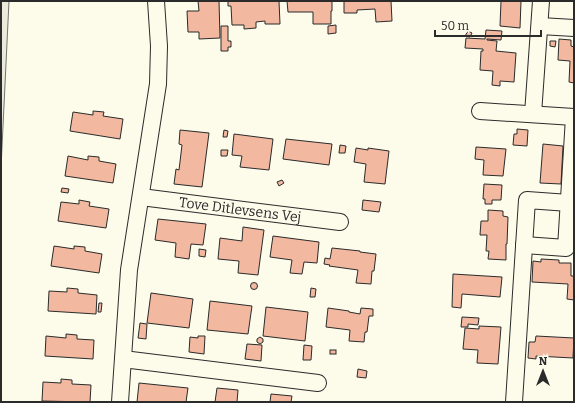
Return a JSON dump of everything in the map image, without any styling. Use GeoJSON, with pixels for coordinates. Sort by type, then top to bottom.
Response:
{"type":"FeatureCollection","features":[{"type":"Feature","properties":{"kind":"street"},"geometry":{"type":"LineString","coordinates":[[120,402],[130,270],[158,84],[159,46],[156,1]]}},
{"type":"Feature","properties":{"kind":"street"},"geometry":{"type":"LineString","coordinates":[[534,114],[541,1]]}},
{"type":"Feature","properties":{"kind":"street"},"geometry":{"type":"LineString","coordinates":[[540,26],[574,28]]}},
{"type":"Feature","properties":{"kind":"street"},"geometry":{"type":"LineString","coordinates":[[480,111],[574,117],[566,248],[524,245]]}},
{"type":"Feature","properties":{"kind":"street","name":"Tove Ditlevsens Vej"},"geometry":{"type":"LineString","coordinates":[[141,197],[340,222]]}},
{"type":"Feature","properties":{"kind":"street"},"geometry":{"type":"LineString","coordinates":[[514,402],[527,200],[569,203]]}},
{"type":"Feature","properties":{"kind":"street"},"geometry":{"type":"LineString","coordinates":[[123,359],[318,383]]}},
{"type":"Feature","properties":{"kind":"shaded area"},"geometry":{"type":"Polygon","coordinates":[[[1,1],[9,1],[1,168],[1,1]]]}},
{"type":"Feature","properties":{"kind":"building"},"geometry":{"type":"Polygon","coordinates":[[[198,1],[219,1],[220,38],[199,39],[199,32],[188,32],[187,11],[199,11],[198,1]]]}},
{"type":"Feature","properties":{"kind":"building"},"geometry":{"type":"Polygon","coordinates":[[[228,1],[279,1],[280,24],[265,24],[265,21],[256,22],[256,28],[244,29],[244,25],[232,25],[231,6],[228,6],[228,1]]]}},
{"type":"Feature","properties":{"kind":"building"},"geometry":{"type":"Polygon","coordinates":[[[287,1],[332,1],[331,24],[313,24],[313,12],[288,12],[287,1]]]}},
{"type":"Feature","properties":{"kind":"building"},"geometry":{"type":"Polygon","coordinates":[[[344,1],[391,1],[392,21],[376,22],[375,9],[357,10],[357,13],[344,13],[344,1]]]}},
{"type":"Feature","properties":{"kind":"building"},"geometry":{"type":"Polygon","coordinates":[[[501,1],[521,1],[520,28],[500,26],[501,1]]]}},
{"type":"Feature","properties":{"kind":"building"},"geometry":{"type":"Polygon","coordinates":[[[336,25],[336,33],[328,34],[328,26],[336,25]]]}},
{"type":"Feature","properties":{"kind":"building"},"geometry":{"type":"Polygon","coordinates":[[[221,26],[228,26],[228,41],[231,41],[231,47],[228,47],[228,51],[221,51],[221,26]]]}},
{"type":"Feature","properties":{"kind":"building"},"geometry":{"type":"Polygon","coordinates":[[[486,30],[502,31],[501,40],[487,39],[497,41],[496,51],[516,53],[514,82],[500,81],[500,86],[492,85],[493,71],[480,70],[481,51],[483,51],[483,49],[465,48],[466,38],[485,39],[486,30]]]}},
{"type":"Feature","properties":{"kind":"building"},"geometry":{"type":"Polygon","coordinates":[[[468,31],[472,33],[470,37],[465,36],[468,31]]]}},
{"type":"Feature","properties":{"kind":"building"},"geometry":{"type":"Polygon","coordinates":[[[559,39],[571,40],[571,46],[574,47],[574,83],[569,82],[570,61],[558,60],[559,39]]]}},
{"type":"Feature","properties":{"kind":"building"},"geometry":{"type":"Polygon","coordinates":[[[550,41],[556,41],[555,47],[550,46],[550,41]]]}},
{"type":"Feature","properties":{"kind":"building"},"geometry":{"type":"Polygon","coordinates":[[[93,111],[104,112],[103,116],[123,119],[120,139],[70,131],[73,112],[93,115],[93,111]]]}},
{"type":"Feature","properties":{"kind":"building"},"geometry":{"type":"Polygon","coordinates":[[[517,129],[528,130],[527,146],[513,145],[514,134],[517,134],[517,129]]]}},
{"type":"Feature","properties":{"kind":"building"},"geometry":{"type":"Polygon","coordinates":[[[180,130],[209,133],[202,187],[174,184],[176,169],[179,170],[182,145],[179,144],[180,130]]]}},
{"type":"Feature","properties":{"kind":"building"},"geometry":{"type":"Polygon","coordinates":[[[224,130],[228,131],[227,137],[223,137],[224,130]]]}},
{"type":"Feature","properties":{"kind":"building"},"geometry":{"type":"Polygon","coordinates":[[[234,134],[273,139],[269,170],[240,167],[242,156],[232,155],[234,134]]]}},
{"type":"Feature","properties":{"kind":"building"},"geometry":{"type":"Polygon","coordinates":[[[286,139],[332,144],[329,165],[283,159],[286,139]]]}},
{"type":"Feature","properties":{"kind":"building"},"geometry":{"type":"Polygon","coordinates":[[[543,144],[563,146],[561,184],[540,183],[543,144]]]}},
{"type":"Feature","properties":{"kind":"building"},"geometry":{"type":"Polygon","coordinates":[[[340,145],[346,146],[345,153],[339,153],[340,145]]]}},
{"type":"Feature","properties":{"kind":"building"},"geometry":{"type":"Polygon","coordinates":[[[476,147],[506,149],[503,176],[483,175],[484,160],[475,159],[476,147]]]}},
{"type":"Feature","properties":{"kind":"building"},"geometry":{"type":"Polygon","coordinates":[[[356,148],[389,151],[385,184],[364,182],[366,164],[354,162],[356,148]]]}},
{"type":"Feature","properties":{"kind":"building"},"geometry":{"type":"Polygon","coordinates":[[[221,150],[228,150],[227,156],[221,156],[221,150]]]}},
{"type":"Feature","properties":{"kind":"building"},"geometry":{"type":"Polygon","coordinates":[[[68,156],[88,160],[88,156],[99,157],[99,161],[116,164],[113,183],[65,176],[68,156]]]}},
{"type":"Feature","properties":{"kind":"building"},"geometry":{"type":"Polygon","coordinates":[[[282,180],[284,183],[279,186],[277,182],[282,180]]]}},
{"type":"Feature","properties":{"kind":"building"},"geometry":{"type":"Polygon","coordinates":[[[484,184],[502,185],[501,200],[492,200],[492,204],[485,204],[485,199],[483,199],[484,184]]]}},
{"type":"Feature","properties":{"kind":"building"},"geometry":{"type":"Polygon","coordinates":[[[62,188],[69,189],[68,193],[61,192],[62,188]]]}},
{"type":"Feature","properties":{"kind":"building"},"geometry":{"type":"Polygon","coordinates":[[[79,200],[90,202],[89,206],[109,209],[106,228],[58,221],[61,202],[79,204],[79,200]]]}},
{"type":"Feature","properties":{"kind":"building"},"geometry":{"type":"Polygon","coordinates":[[[363,200],[381,202],[379,212],[362,210],[363,200]]]}},
{"type":"Feature","properties":{"kind":"building"},"geometry":{"type":"Polygon","coordinates":[[[488,210],[503,211],[503,216],[508,217],[506,260],[488,259],[489,251],[486,251],[487,235],[480,235],[481,221],[488,221],[488,210]]]}},
{"type":"Feature","properties":{"kind":"building"},"geometry":{"type":"Polygon","coordinates":[[[158,219],[206,224],[203,245],[191,244],[189,259],[175,257],[176,243],[155,240],[158,219]]]}},
{"type":"Feature","properties":{"kind":"building"},"geometry":{"type":"Polygon","coordinates":[[[243,227],[264,230],[258,275],[238,273],[239,261],[218,259],[220,238],[242,241],[243,227]]]}},
{"type":"Feature","properties":{"kind":"building"},"geometry":{"type":"Polygon","coordinates":[[[273,236],[319,242],[317,263],[304,262],[302,274],[290,273],[292,260],[270,257],[273,236]]]}},
{"type":"Feature","properties":{"kind":"building"},"geometry":{"type":"Polygon","coordinates":[[[54,246],[74,249],[74,246],[85,247],[85,251],[102,254],[99,273],[51,266],[54,246]]]}},
{"type":"Feature","properties":{"kind":"building"},"geometry":{"type":"Polygon","coordinates":[[[332,248],[376,254],[371,284],[356,283],[358,270],[324,264],[325,258],[330,259],[332,248]]]}},
{"type":"Feature","properties":{"kind":"building"},"geometry":{"type":"Polygon","coordinates":[[[199,249],[206,250],[205,257],[199,256],[199,249]]]}},
{"type":"Feature","properties":{"kind":"building"},"geometry":{"type":"Polygon","coordinates":[[[541,259],[559,260],[559,263],[571,263],[571,276],[574,276],[574,300],[567,299],[568,284],[532,282],[533,261],[541,262],[541,259]]]}},
{"type":"Feature","properties":{"kind":"building"},"geometry":{"type":"Polygon","coordinates":[[[453,274],[502,277],[500,297],[462,294],[461,308],[452,307],[453,274]]]}},
{"type":"Feature","properties":{"kind":"building"},"geometry":{"type":"Polygon","coordinates":[[[254,282],[257,283],[257,289],[254,290],[251,289],[250,286],[251,283],[254,282]]]}},
{"type":"Feature","properties":{"kind":"building"},"geometry":{"type":"Polygon","coordinates":[[[67,288],[78,289],[78,293],[97,295],[96,314],[48,311],[49,291],[67,292],[67,288]]]}},
{"type":"Feature","properties":{"kind":"building"},"geometry":{"type":"Polygon","coordinates":[[[311,288],[316,289],[315,297],[310,297],[311,288]]]}},
{"type":"Feature","properties":{"kind":"building"},"geometry":{"type":"Polygon","coordinates":[[[151,293],[193,299],[189,328],[147,323],[151,293]]]}},
{"type":"Feature","properties":{"kind":"building"},"geometry":{"type":"Polygon","coordinates":[[[210,301],[252,306],[248,334],[207,330],[210,301]]]}},
{"type":"Feature","properties":{"kind":"building"},"geometry":{"type":"Polygon","coordinates":[[[99,303],[102,303],[101,312],[98,312],[99,303]]]}},
{"type":"Feature","properties":{"kind":"building"},"geometry":{"type":"Polygon","coordinates":[[[266,307],[308,312],[305,341],[263,336],[266,307]]]}},
{"type":"Feature","properties":{"kind":"building"},"geometry":{"type":"Polygon","coordinates":[[[328,308],[360,314],[361,308],[373,309],[373,316],[369,316],[364,342],[349,341],[350,330],[326,327],[328,308]]]}},
{"type":"Feature","properties":{"kind":"building"},"geometry":{"type":"Polygon","coordinates":[[[462,317],[479,318],[478,325],[468,324],[468,327],[461,327],[462,317]]]}},
{"type":"Feature","properties":{"kind":"building"},"geometry":{"type":"Polygon","coordinates":[[[140,323],[147,324],[146,339],[138,338],[140,323]]]}},
{"type":"Feature","properties":{"kind":"building"},"geometry":{"type":"Polygon","coordinates":[[[479,326],[501,327],[498,364],[477,363],[478,350],[463,349],[465,328],[479,329],[479,326]]]}},
{"type":"Feature","properties":{"kind":"building"},"geometry":{"type":"Polygon","coordinates":[[[66,334],[77,335],[77,339],[94,340],[93,359],[45,356],[46,336],[66,338],[66,334]]]}},
{"type":"Feature","properties":{"kind":"building"},"geometry":{"type":"Polygon","coordinates":[[[198,336],[205,336],[204,354],[189,352],[190,337],[198,338],[198,336]]]}},
{"type":"Feature","properties":{"kind":"building"},"geometry":{"type":"Polygon","coordinates":[[[536,336],[574,338],[573,358],[536,356],[536,359],[528,358],[529,342],[535,342],[536,336]]]}},
{"type":"Feature","properties":{"kind":"building"},"geometry":{"type":"Polygon","coordinates":[[[260,337],[263,339],[263,342],[260,344],[257,342],[257,339],[260,337]]]}},
{"type":"Feature","properties":{"kind":"building"},"geometry":{"type":"Polygon","coordinates":[[[247,344],[262,345],[261,361],[245,359],[247,344]]]}},
{"type":"Feature","properties":{"kind":"building"},"geometry":{"type":"Polygon","coordinates":[[[304,345],[312,346],[311,360],[303,360],[304,345]]]}},
{"type":"Feature","properties":{"kind":"building"},"geometry":{"type":"Polygon","coordinates":[[[330,350],[336,350],[336,354],[330,354],[330,350]]]}},
{"type":"Feature","properties":{"kind":"building"},"geometry":{"type":"Polygon","coordinates":[[[358,369],[367,371],[366,378],[357,377],[358,369]]]}},
{"type":"Feature","properties":{"kind":"building"},"geometry":{"type":"Polygon","coordinates":[[[61,379],[72,380],[72,384],[91,385],[90,402],[42,401],[43,382],[61,383],[61,379]]]}},
{"type":"Feature","properties":{"kind":"building"},"geometry":{"type":"Polygon","coordinates":[[[139,383],[188,388],[186,402],[137,402],[139,383]]]}},
{"type":"Feature","properties":{"kind":"building"},"geometry":{"type":"Polygon","coordinates":[[[217,388],[238,390],[237,402],[215,402],[217,388]]]}},
{"type":"Feature","properties":{"kind":"building"},"geometry":{"type":"Polygon","coordinates":[[[271,394],[292,396],[291,402],[270,402],[271,394]]]}}]}
